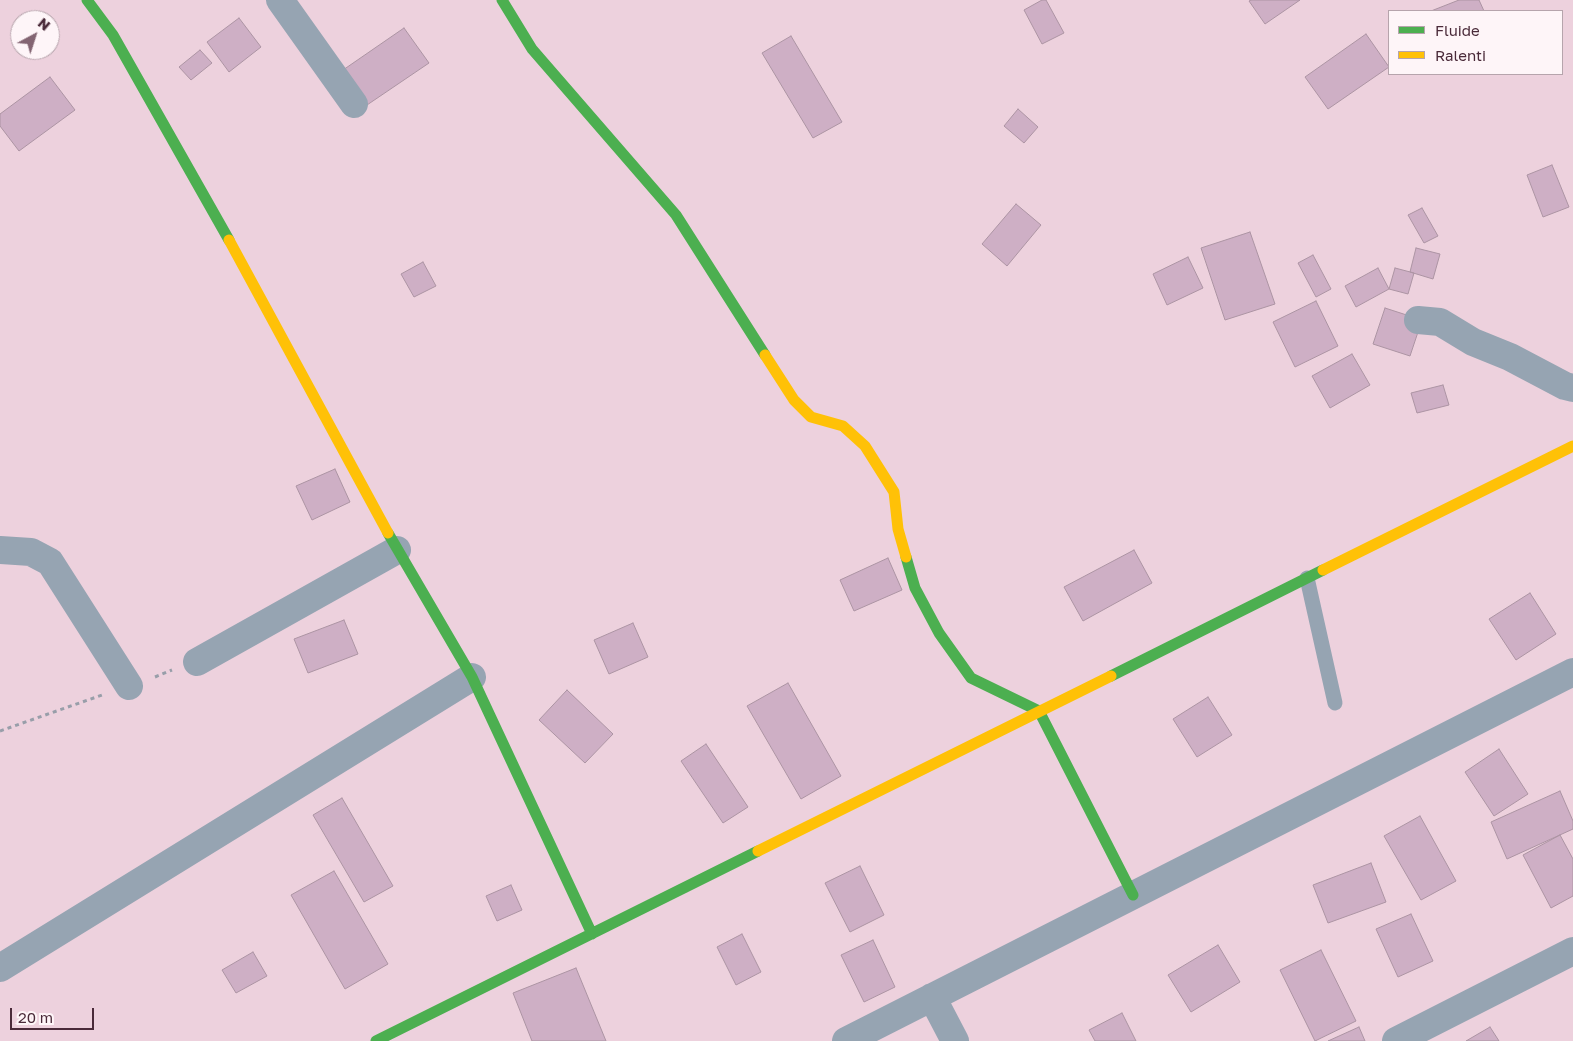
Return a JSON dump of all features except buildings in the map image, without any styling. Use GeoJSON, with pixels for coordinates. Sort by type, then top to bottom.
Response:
{"type":"FeatureCollection","features":[{"type":"Feature","properties":{"kind":"street"},"geometry":{"type":"LineString","coordinates":[[87,0],[113,35],[219,222],[397,550],[472,677],[592,934]]}},
{"type":"Feature","properties":{"kind":"street"},"geometry":{"type":"LineString","coordinates":[[280,0],[354,104]]}},
{"type":"Feature","properties":{"kind":"street"},"geometry":{"type":"LineString","coordinates":[[502,0],[532,49],[676,215],[794,400],[811,417],[842,426],[865,446],[894,492],[898,529],[916,588],[939,633],[971,678],[1039,711],[1133,895]]}},
{"type":"Feature","properties":{"kind":"street"},"geometry":{"type":"LineString","coordinates":[[1418,320],[1440,322],[1473,342],[1510,357],[1565,386],[1573,388]]}},
{"type":"Feature","properties":{"kind":"street"},"geometry":{"type":"LineString","coordinates":[[376,1041],[1573,446]]}},
{"type":"Feature","properties":{"kind":"street"},"geometry":{"type":"LineString","coordinates":[[0,550],[31,552],[50,562],[129,686]]}},
{"type":"Feature","properties":{"kind":"street"},"geometry":{"type":"LineString","coordinates":[[196,662],[397,550]]}},
{"type":"Feature","properties":{"kind":"street"},"geometry":{"type":"LineString","coordinates":[[846,1041],[1573,672]]}},
{"type":"Feature","properties":{"kind":"street"},"geometry":{"type":"LineString","coordinates":[[0,968],[472,677]]}},
{"type":"Feature","properties":{"kind":"street"},"geometry":{"type":"LineString","coordinates":[[1396,1041],[1573,951]]}},
{"type":"Feature","properties":{"kind":"street"},"geometry":{"type":"LineString","coordinates":[[932,997],[955,1041]]}},
{"type":"Feature","properties":{"kind":"lane"},"geometry":{"type":"LineString","coordinates":[[1307,578],[1335,704]]}},
{"type":"Feature","properties":{"kind":"path"},"geometry":{"type":"LineString","coordinates":[[0,731],[196,662]]}},
{"type":"Feature","properties":{"kind":"traffic: fast"},"geometry":{"type":"LineString","coordinates":[[87,0],[113,35],[229,240]]}},
{"type":"Feature","properties":{"kind":"traffic: fast"},"geometry":{"type":"LineString","coordinates":[[502,0],[532,49],[676,215],[765,355]]}},
{"type":"Feature","properties":{"kind":"traffic: fast"},"geometry":{"type":"LineString","coordinates":[[388,533],[472,677],[592,934]]}},
{"type":"Feature","properties":{"kind":"traffic: fast"},"geometry":{"type":"LineString","coordinates":[[906,557],[915,588],[939,633],[971,678],[1039,711],[1133,895]]}},
{"type":"Feature","properties":{"kind":"traffic: fast"},"geometry":{"type":"LineString","coordinates":[[1111,676],[1323,570]]}},
{"type":"Feature","properties":{"kind":"traffic: fast"},"geometry":{"type":"LineString","coordinates":[[376,1041],[758,851]]}},
{"type":"Feature","properties":{"kind":"traffic: slow"},"geometry":{"type":"LineString","coordinates":[[229,240],[388,533]]}},
{"type":"Feature","properties":{"kind":"traffic: slow"},"geometry":{"type":"LineString","coordinates":[[765,355],[794,400],[811,417],[843,426],[865,446],[894,492],[898,529],[906,557]]}},
{"type":"Feature","properties":{"kind":"traffic: slow"},"geometry":{"type":"LineString","coordinates":[[1323,570],[1573,446]]}},
{"type":"Feature","properties":{"kind":"traffic: slow"},"geometry":{"type":"LineString","coordinates":[[758,851],[1111,676]]}}]}
